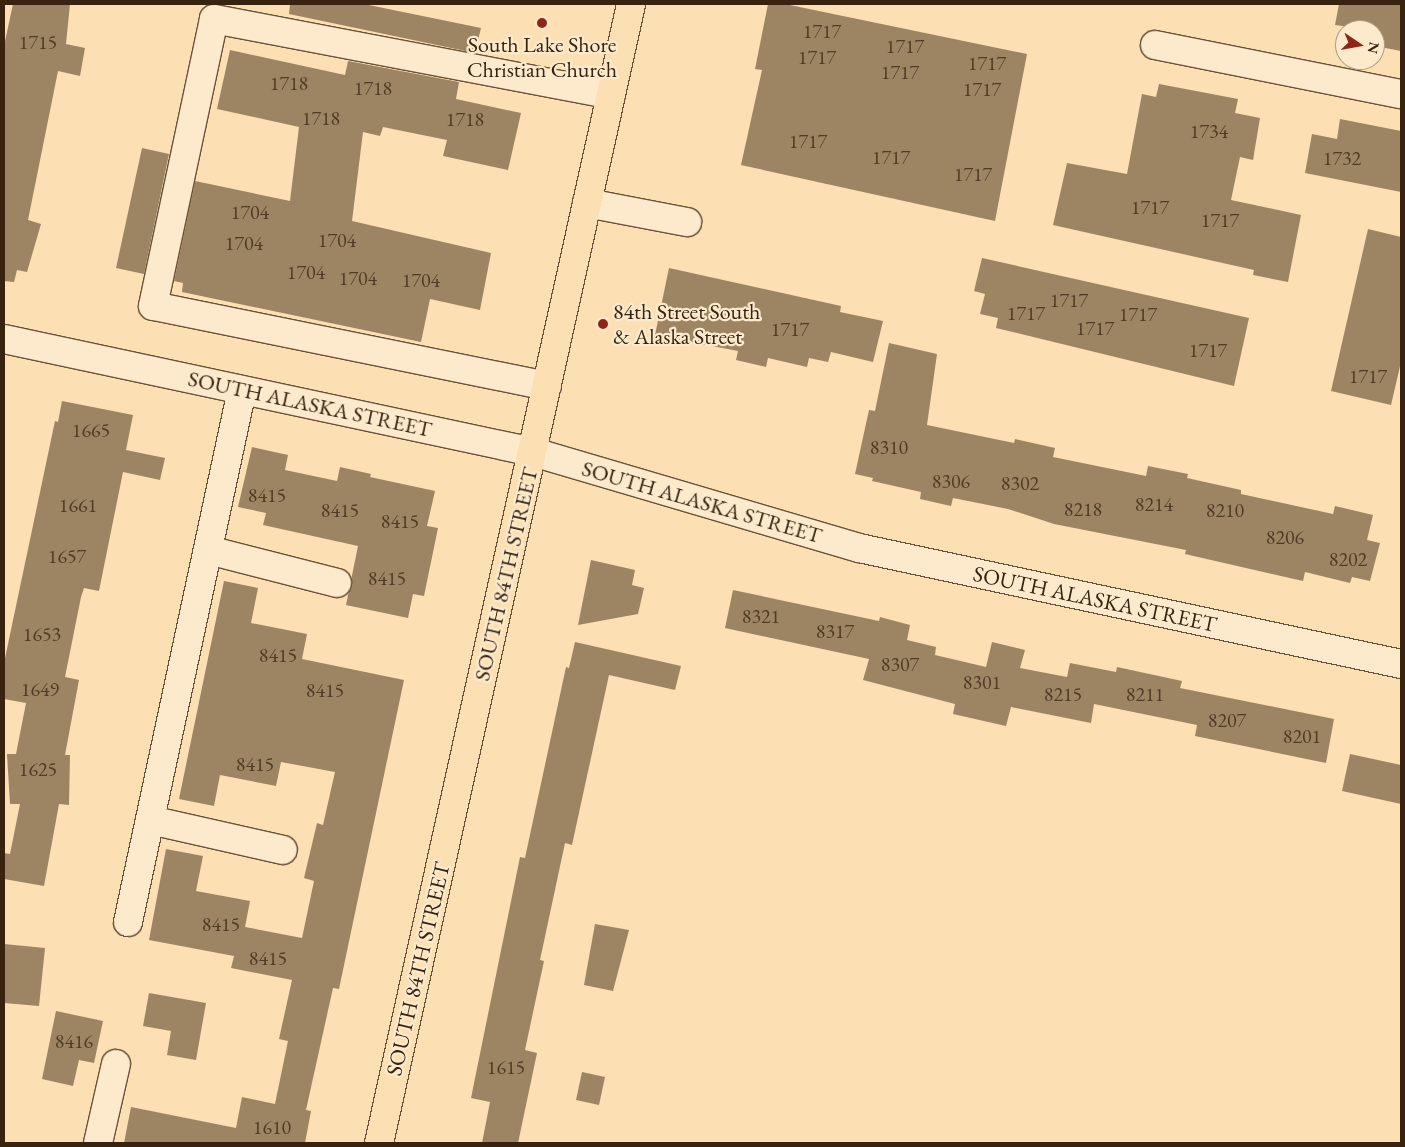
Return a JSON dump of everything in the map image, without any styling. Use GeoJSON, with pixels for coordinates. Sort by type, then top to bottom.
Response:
{"type":"FeatureCollection","features":[{"type":"Feature","properties":{"kind":"main road","name":"SOUTH 84TH STREET"},"geometry":{"type":"LineString","coordinates":[[379,1143],[631,4]]}},
{"type":"Feature","properties":{"kind":"street"},"geometry":{"type":"LineString","coordinates":[[547,386],[153,306],[214,19],[611,95]]}},
{"type":"Feature","properties":{"kind":"street"},"geometry":{"type":"LineString","coordinates":[[1155,45],[1401,94]]}},
{"type":"Feature","properties":{"kind":"street"},"geometry":{"type":"LineString","coordinates":[[587,203],[687,222]]}},
{"type":"Feature","properties":{"kind":"street","name":"SOUTH ALASKA STREET"},"geometry":{"type":"LineString","coordinates":[[4,339],[533,452],[859,548],[1401,664]]}},
{"type":"Feature","properties":{"kind":"street"},"geometry":{"type":"LineString","coordinates":[[128,922],[242,390]]}},
{"type":"Feature","properties":{"kind":"street"},"geometry":{"type":"LineString","coordinates":[[208,550],[337,582]]}},
{"type":"Feature","properties":{"kind":"street"},"geometry":{"type":"LineString","coordinates":[[150,820],[282,850]]}},
{"type":"Feature","properties":{"kind":"street"},"geometry":{"type":"LineString","coordinates":[[98,1143],[116,1064]]}},
{"type":"Feature","properties":{"kind":"building"},"geometry":{"type":"Polygon","coordinates":[[[13,4],[70,4],[66,44],[85,48],[80,76],[58,71],[28,220],[41,224],[27,272],[17,270],[14,282],[4,281],[4,46],[13,4]]]}},
{"type":"Feature","properties":{"kind":"building"},"geometry":{"type":"Polygon","coordinates":[[[290,4],[364,4],[481,28],[475,53],[289,14],[290,4]]]}},
{"type":"Feature","properties":{"kind":"building"},"geometry":{"type":"Polygon","coordinates":[[[768,4],[785,4],[1027,54],[995,221],[741,165],[762,70],[755,69],[768,4]]]}},
{"type":"Feature","properties":{"kind":"building"},"geometry":{"type":"Polygon","coordinates":[[[1339,4],[1401,4],[1401,51],[1385,48],[1385,20],[1336,20],[1339,4]]]}},
{"type":"Feature","properties":{"kind":"building"},"geometry":{"type":"Polygon","coordinates":[[[230,50],[345,75],[348,61],[459,82],[456,99],[521,113],[508,170],[443,156],[447,140],[383,127],[380,136],[363,132],[352,221],[491,253],[480,310],[430,299],[421,342],[182,292],[183,283],[174,281],[195,181],[290,201],[299,127],[217,109],[230,50]]]}},
{"type":"Feature","properties":{"kind":"building"},"geometry":{"type":"Polygon","coordinates":[[[1159,84],[1238,99],[1235,113],[1260,118],[1253,160],[1240,157],[1231,200],[1301,215],[1288,282],[1253,275],[1254,270],[1053,225],[1067,163],[1127,174],[1142,94],[1156,97],[1159,84]]]}},
{"type":"Feature","properties":{"kind":"building"},"geometry":{"type":"Polygon","coordinates":[[[1340,119],[1401,131],[1401,192],[1305,173],[1312,134],[1337,139],[1340,119]]]}},
{"type":"Feature","properties":{"kind":"building"},"geometry":{"type":"Polygon","coordinates":[[[142,148],[169,154],[144,274],[116,268],[142,148]]]}},
{"type":"Feature","properties":{"kind":"building"},"geometry":{"type":"Polygon","coordinates":[[[1368,229],[1401,237],[1401,362],[1391,405],[1331,391],[1368,229]]]}},
{"type":"Feature","properties":{"kind":"building"},"geometry":{"type":"Polygon","coordinates":[[[982,258],[1249,318],[1234,386],[996,328],[998,318],[980,314],[985,294],[974,291],[982,258]]]}},
{"type":"Feature","properties":{"kind":"building"},"geometry":{"type":"Polygon","coordinates":[[[669,268],[841,306],[840,312],[883,321],[873,362],[831,352],[828,362],[809,358],[807,367],[768,358],[766,367],[736,360],[738,351],[655,335],[669,268]]]}},
{"type":"Feature","properties":{"kind":"building"},"geometry":{"type":"Polygon","coordinates":[[[889,343],[937,354],[927,425],[1014,443],[1015,439],[1055,448],[1053,457],[1146,476],[1148,466],[1188,474],[1187,478],[1241,490],[1241,494],[1333,514],[1335,506],[1373,515],[1367,540],[1380,543],[1370,581],[1352,577],[1350,583],[1305,572],[1303,581],[1185,554],[1186,550],[1054,524],[1008,509],[953,498],[951,506],[920,499],[921,492],[872,481],[873,478],[855,474],[869,410],[875,411],[889,343]]]}},
{"type":"Feature","properties":{"kind":"building"},"geometry":{"type":"Polygon","coordinates":[[[62,401],[133,415],[126,450],[165,458],[160,480],[123,472],[99,591],[84,588],[81,597],[65,677],[79,680],[65,755],[70,755],[69,805],[59,804],[44,886],[4,879],[4,853],[10,854],[20,804],[10,804],[7,754],[16,754],[26,703],[4,699],[4,663],[55,421],[58,422],[62,401]]]}},
{"type":"Feature","properties":{"kind":"building"},"geometry":{"type":"Polygon","coordinates":[[[252,447],[288,455],[285,470],[337,481],[340,467],[371,474],[370,477],[435,491],[427,526],[438,528],[424,596],[413,594],[408,618],[346,605],[358,546],[263,525],[266,513],[238,507],[252,447]]]}},
{"type":"Feature","properties":{"kind":"building"},"geometry":{"type":"Polygon","coordinates":[[[591,560],[635,570],[632,585],[644,588],[638,614],[578,625],[591,560]]]}},
{"type":"Feature","properties":{"kind":"building"},"geometry":{"type":"Polygon","coordinates":[[[224,581],[258,588],[251,623],[307,634],[302,659],[404,680],[339,989],[333,988],[306,1110],[311,1111],[305,1143],[124,1143],[131,1107],[236,1128],[242,1097],[275,1104],[288,1041],[279,1039],[292,980],[231,968],[234,956],[149,940],[166,849],[203,856],[196,891],[250,901],[245,927],[302,938],[314,881],[304,878],[317,823],[323,825],[335,772],[281,762],[276,786],[220,775],[214,806],[179,799],[224,581]]]}},
{"type":"Feature","properties":{"kind":"building"},"geometry":{"type":"Polygon","coordinates":[[[733,590],[879,621],[880,617],[910,625],[907,640],[936,647],[935,655],[986,667],[992,642],[1025,650],[1020,668],[1067,677],[1070,663],[1116,672],[1117,667],[1182,681],[1180,688],[1334,719],[1326,763],[1195,736],[1197,725],[1094,704],[1091,723],[1011,707],[1006,726],[953,714],[955,704],[863,680],[869,659],[725,628],[733,590]]]}},
{"type":"Feature","properties":{"kind":"building"},"geometry":{"type":"Polygon","coordinates":[[[575,642],[681,666],[675,690],[609,675],[572,845],[565,843],[540,960],[544,961],[525,1050],[537,1053],[518,1143],[482,1143],[490,1102],[471,1098],[520,857],[525,858],[566,667],[569,668],[575,642]]]}},
{"type":"Feature","properties":{"kind":"building"},"geometry":{"type":"Polygon","coordinates":[[[1350,754],[1401,765],[1401,804],[1342,791],[1350,754]]]}},
{"type":"Feature","properties":{"kind":"building"},"geometry":{"type":"Polygon","coordinates":[[[595,924],[629,930],[613,991],[584,985],[595,924]]]}},
{"type":"Feature","properties":{"kind":"building"},"geometry":{"type":"Polygon","coordinates":[[[4,944],[45,948],[39,1006],[4,1003],[4,944]]]}},
{"type":"Feature","properties":{"kind":"building"},"geometry":{"type":"Polygon","coordinates":[[[149,993],[206,1003],[196,1060],[167,1055],[171,1031],[143,1026],[149,993]]]}},
{"type":"Feature","properties":{"kind":"building"},"geometry":{"type":"Polygon","coordinates":[[[56,1011],[103,1021],[94,1063],[79,1060],[73,1086],[42,1079],[56,1011]]]}},
{"type":"Feature","properties":{"kind":"building"},"geometry":{"type":"Polygon","coordinates":[[[582,1072],[605,1077],[599,1105],[576,1100],[582,1072]]]}},
{"type":"Feature","properties":{"kind":"place","name":"South Lake Shore Christian Church"},"geometry":{"type":"Point","coordinates":[542,23]}},
{"type":"Feature","properties":{"kind":"place","name":"84th Street South & Alaska Street"},"geometry":{"type":"Point","coordinates":[603,324]}}]}
